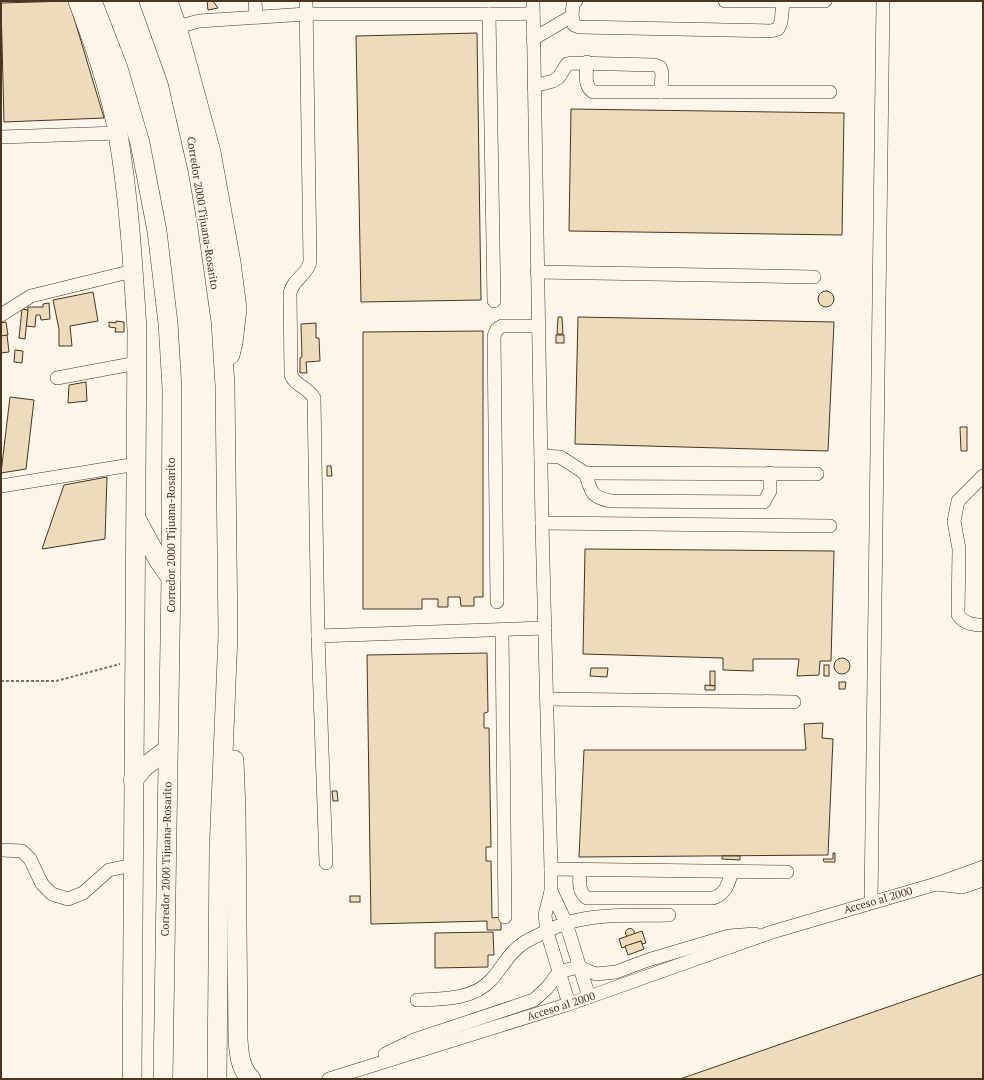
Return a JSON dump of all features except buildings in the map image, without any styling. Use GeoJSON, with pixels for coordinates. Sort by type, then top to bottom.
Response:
{"type":"FeatureCollection","features":[{"type":"Feature","properties":{"kind":"highway"},"geometry":{"type":"LineString","coordinates":[[78,1],[96,50],[118,133],[130,219],[137,330],[137,519],[132,865],[132,1079]]}},
{"type":"Feature","properties":{"kind":"highway","name":"Corredor 2000 Tijuana-Rosarito"},"geometry":{"type":"LineString","coordinates":[[92,1],[118,68],[140,143],[157,231],[168,323],[172,388],[171,578],[163,1079]]}},
{"type":"Feature","properties":{"kind":"highway","name":"Corredor 2000 Tijuana-Rosarito"},"geometry":{"type":"LineString","coordinates":[[149,1],[177,79],[198,171],[221,322],[224,375],[228,635],[219,852],[218,1079]]}},
{"type":"Feature","properties":{"kind":"highway"},"geometry":{"type":"LineString","coordinates":[[168,1],[177,27],[210,152],[231,262],[237,309],[233,343],[224,375]]}},
{"type":"Feature","properties":{"kind":"highway"},"geometry":{"type":"LineString","coordinates":[[137,519],[159,561],[171,578]]}},
{"type":"Feature","properties":{"kind":"highway"},"geometry":{"type":"LineString","coordinates":[[228,635],[236,810],[238,1040],[240,1058],[247,1075],[251,1079]]}},
{"type":"Feature","properties":{"kind":"highway"},"geometry":{"type":"LineString","coordinates":[[134,780],[144,767],[168,749]]}},
{"type":"Feature","properties":{"kind":"street"},"geometry":{"type":"LineString","coordinates":[[255,1],[256,16]]}},
{"type":"Feature","properties":{"kind":"street"},"geometry":{"type":"LineString","coordinates":[[306,1],[310,262],[308,269],[294,283],[290,293],[291,376],[294,382],[310,391],[314,398],[318,636],[326,863]]}},
{"type":"Feature","properties":{"kind":"street"},"geometry":{"type":"LineString","coordinates":[[576,1],[573,4],[572,16],[574,25],[579,27],[771,31],[778,29],[781,22],[783,2]]}},
{"type":"Feature","properties":{"kind":"street"},"geometry":{"type":"LineString","coordinates":[[724,1],[825,1]]}},
{"type":"Feature","properties":{"kind":"street"},"geometry":{"type":"LineString","coordinates":[[871,902],[883,1]]}},
{"type":"Feature","properties":{"kind":"street"},"geometry":{"type":"LineString","coordinates":[[177,27],[199,21],[256,16],[306,14],[489,14],[533,7],[544,628],[551,869],[551,891],[545,915],[547,932],[569,1004]]}},
{"type":"Feature","properties":{"kind":"street"},"geometry":{"type":"LineString","coordinates":[[489,14],[494,301]]}},
{"type":"Feature","properties":{"kind":"street"},"geometry":{"type":"LineString","coordinates":[[533,38],[572,16]]}},
{"type":"Feature","properties":{"kind":"street"},"geometry":{"type":"LineString","coordinates":[[534,86],[553,81],[559,77],[567,64],[587,62],[655,65],[660,67],[662,74],[661,92]]}},
{"type":"Feature","properties":{"kind":"street"},"geometry":{"type":"LineString","coordinates":[[587,62],[586,83],[588,89],[593,92],[830,92]]}},
{"type":"Feature","properties":{"kind":"street"},"geometry":{"type":"LineString","coordinates":[[1,137],[118,133]]}},
{"type":"Feature","properties":{"kind":"street"},"geometry":{"type":"LineString","coordinates":[[1,315],[31,296],[133,271]]}},
{"type":"Feature","properties":{"kind":"street"},"geometry":{"type":"LineString","coordinates":[[537,272],[814,277]]}},
{"type":"Feature","properties":{"kind":"street"},"geometry":{"type":"LineString","coordinates":[[497,602],[494,336],[496,328],[502,326],[538,326]]}},
{"type":"Feature","properties":{"kind":"street"},"geometry":{"type":"LineString","coordinates":[[57,378],[137,363]]}},
{"type":"Feature","properties":{"kind":"street"},"geometry":{"type":"LineString","coordinates":[[541,456],[560,457],[585,473],[817,474]]}},
{"type":"Feature","properties":{"kind":"street"},"geometry":{"type":"LineString","coordinates":[[1,486],[137,464]]}},
{"type":"Feature","properties":{"kind":"street"},"geometry":{"type":"LineString","coordinates":[[585,473],[592,493],[598,499],[611,501],[739,502],[764,502],[770,491],[770,473]]}},
{"type":"Feature","properties":{"kind":"street"},"geometry":{"type":"LineString","coordinates":[[983,476],[958,501],[954,521],[959,549],[958,615],[972,625],[983,625]]}},
{"type":"Feature","properties":{"kind":"street"},"geometry":{"type":"LineString","coordinates":[[542,523],[830,526]]}},
{"type":"Feature","properties":{"kind":"street"},"geometry":{"type":"LineString","coordinates":[[318,636],[544,628]]}},
{"type":"Feature","properties":{"kind":"street"},"geometry":{"type":"LineString","coordinates":[[502,630],[505,917]]}},
{"type":"Feature","properties":{"kind":"street"},"geometry":{"type":"LineString","coordinates":[[547,700],[794,702]]}},
{"type":"Feature","properties":{"kind":"street"},"geometry":{"type":"LineString","coordinates":[[1,850],[22,851],[30,859],[42,884],[52,894],[68,899],[83,893],[110,870],[132,865]]}},
{"type":"Feature","properties":{"kind":"street","name":"Acceso al 2000"},"geometry":{"type":"LineString","coordinates":[[328,1079],[569,1004],[772,932],[936,884],[983,867]]}},
{"type":"Feature","properties":{"kind":"street"},"geometry":{"type":"LineString","coordinates":[[551,869],[787,872]]}},
{"type":"Feature","properties":{"kind":"street"},"geometry":{"type":"LineString","coordinates":[[580,869],[579,888],[582,894],[587,898],[713,898],[721,896],[726,889],[732,872]]}},
{"type":"Feature","properties":{"kind":"street"},"geometry":{"type":"LineString","coordinates":[[936,884],[962,887],[983,880]]}},
{"type":"Feature","properties":{"kind":"street"},"geometry":{"type":"LineString","coordinates":[[551,891],[566,923],[578,967],[589,997]]}},
{"type":"Feature","properties":{"kind":"street"},"geometry":{"type":"LineString","coordinates":[[417,1000],[443,999],[481,990],[492,979],[504,960],[524,943],[566,923],[600,918],[669,916]]}},
{"type":"Feature","properties":{"kind":"street","name":"Acceso al 2000"},"geometry":{"type":"LineString","coordinates":[[578,967],[596,974],[616,972],[648,960],[729,936],[772,932]]}},
{"type":"Feature","properties":{"kind":"street"},"geometry":{"type":"LineString","coordinates":[[559,972],[578,967]]}},
{"type":"Feature","properties":{"kind":"street","name":"Acceso al 2000"},"geometry":{"type":"LineString","coordinates":[[347,1073],[414,1040],[534,1000],[547,988],[559,972]]}},
{"type":"Feature","properties":{"kind":"path"},"geometry":{"type":"LineString","coordinates":[[1,681],[56,681],[135,660]]}}]}
